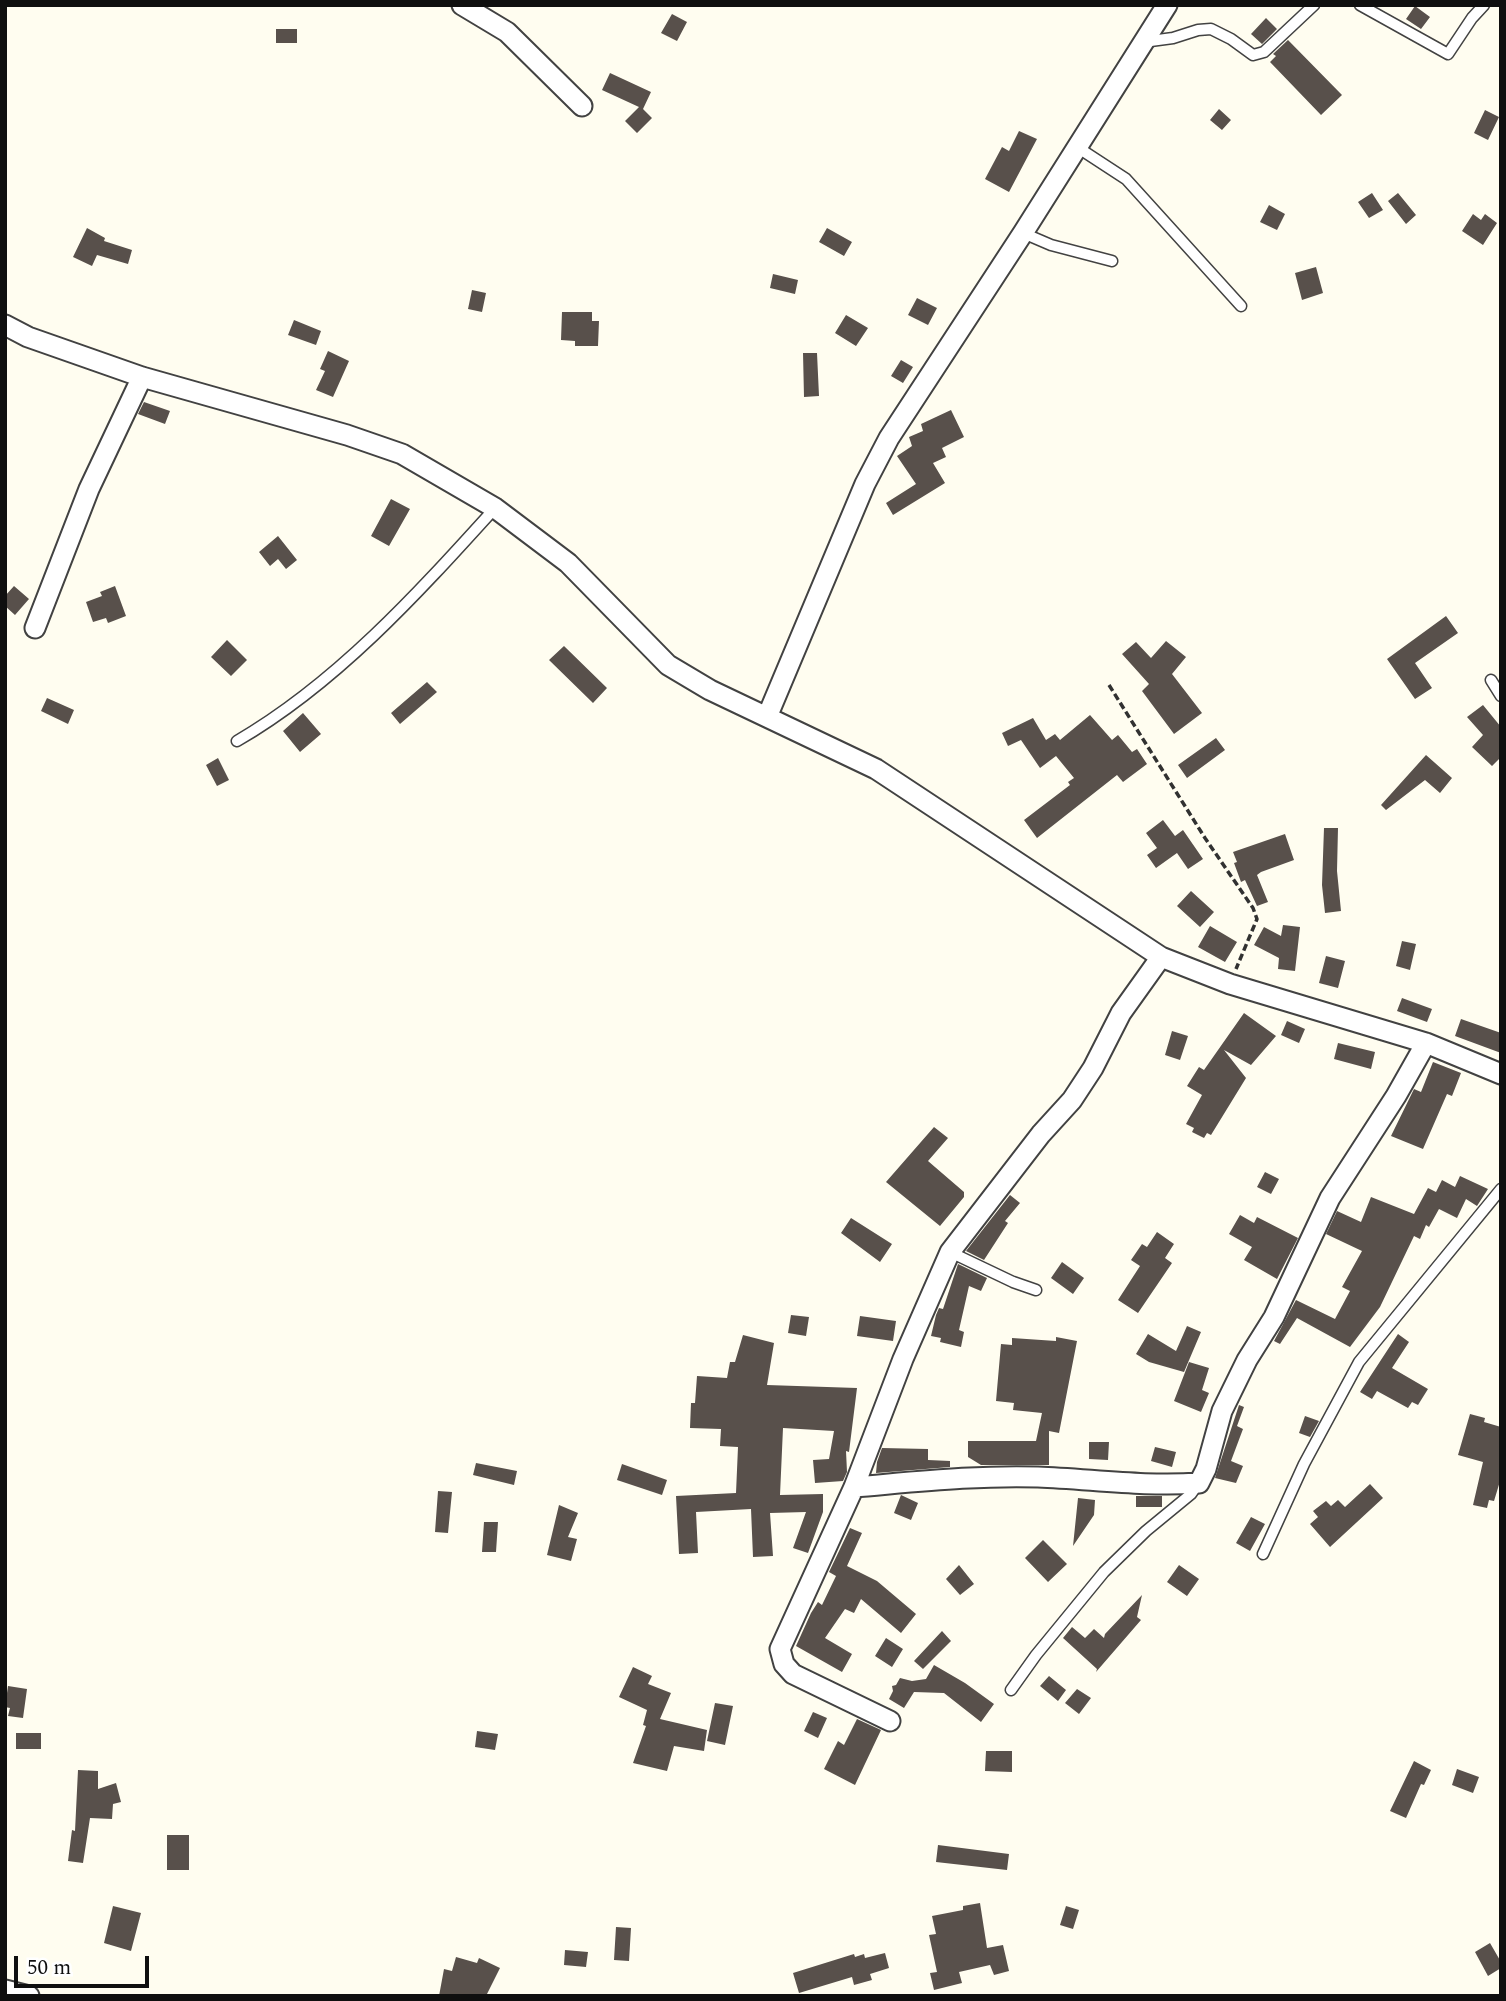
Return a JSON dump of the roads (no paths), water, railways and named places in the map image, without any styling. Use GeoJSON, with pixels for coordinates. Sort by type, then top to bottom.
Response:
{"type":"FeatureCollection","features":[{"type":"Feature","properties":{"kind":"street"},"geometry":{"type":"LineString","coordinates":[[462,5],[507,32],[582,106]]}},
{"type":"Feature","properties":{"kind":"street"},"geometry":{"type":"LineString","coordinates":[[767,717],[866,484],[889,438],[1167,5]]}},
{"type":"Feature","properties":{"kind":"street"},"geometry":{"type":"LineString","coordinates":[[5,325],[28,337],[142,377],[347,435],[402,454],[495,508],[568,563],[668,665],[710,690],[876,769],[1161,957],[1230,984],[1426,1042],[1501,1074]]}},
{"type":"Feature","properties":{"kind":"street"},"geometry":{"type":"LineString","coordinates":[[35,628],[89,489],[142,377]]}},
{"type":"Feature","properties":{"kind":"street"},"geometry":{"type":"LineString","coordinates":[[890,1721],[793,1674],[784,1664],[780,1649],[855,1487],[903,1359],[950,1252],[1041,1134],[1072,1100],[1093,1068],[1121,1013],[1161,957]]}},
{"type":"Feature","properties":{"kind":"street"},"geometry":{"type":"LineString","coordinates":[[855,1487],[930,1480],[1034,1477],[1164,1486],[1199,1483],[1206,1469],[1222,1411],[1247,1360],[1274,1317],[1330,1198],[1396,1096],[1426,1042]]}},
{"type":"Feature","properties":{"kind":"street"},"geometry":{"type":"LineString","coordinates":[[5,1990],[29,1996]]}},
{"type":"Feature","properties":{"kind":"lane"},"geometry":{"type":"LineString","coordinates":[[1142,42],[1211,29],[1253,55],[1264,52],[1314,5]]}},
{"type":"Feature","properties":{"kind":"lane"},"geometry":{"type":"LineString","coordinates":[[1360,5],[1448,54],[1484,5]]}},
{"type":"Feature","properties":{"kind":"lane"},"geometry":{"type":"LineString","coordinates":[[1077,147],[1126,178],[1241,306]]}},
{"type":"Feature","properties":{"kind":"lane"},"geometry":{"type":"LineString","coordinates":[[1023,233],[1051,245],[1112,261]]}},
{"type":"Feature","properties":{"kind":"lane"},"geometry":{"type":"LineString","coordinates":[[237,741],[276,718],[347,660],[440,568],[495,508]]}},
{"type":"Feature","properties":{"kind":"lane"},"geometry":{"type":"LineString","coordinates":[[1491,680],[1501,696]]}},
{"type":"Feature","properties":{"kind":"lane"},"geometry":{"type":"LineString","coordinates":[[1263,1554],[1304,1464],[1359,1362],[1501,1189]]}},
{"type":"Feature","properties":{"kind":"lane"},"geometry":{"type":"LineString","coordinates":[[950,1252],[1036,1290]]}},
{"type":"Feature","properties":{"kind":"lane"},"geometry":{"type":"LineString","coordinates":[[1011,1690],[1104,1572],[1146,1531],[1191,1494],[1199,1483]]}}]}
